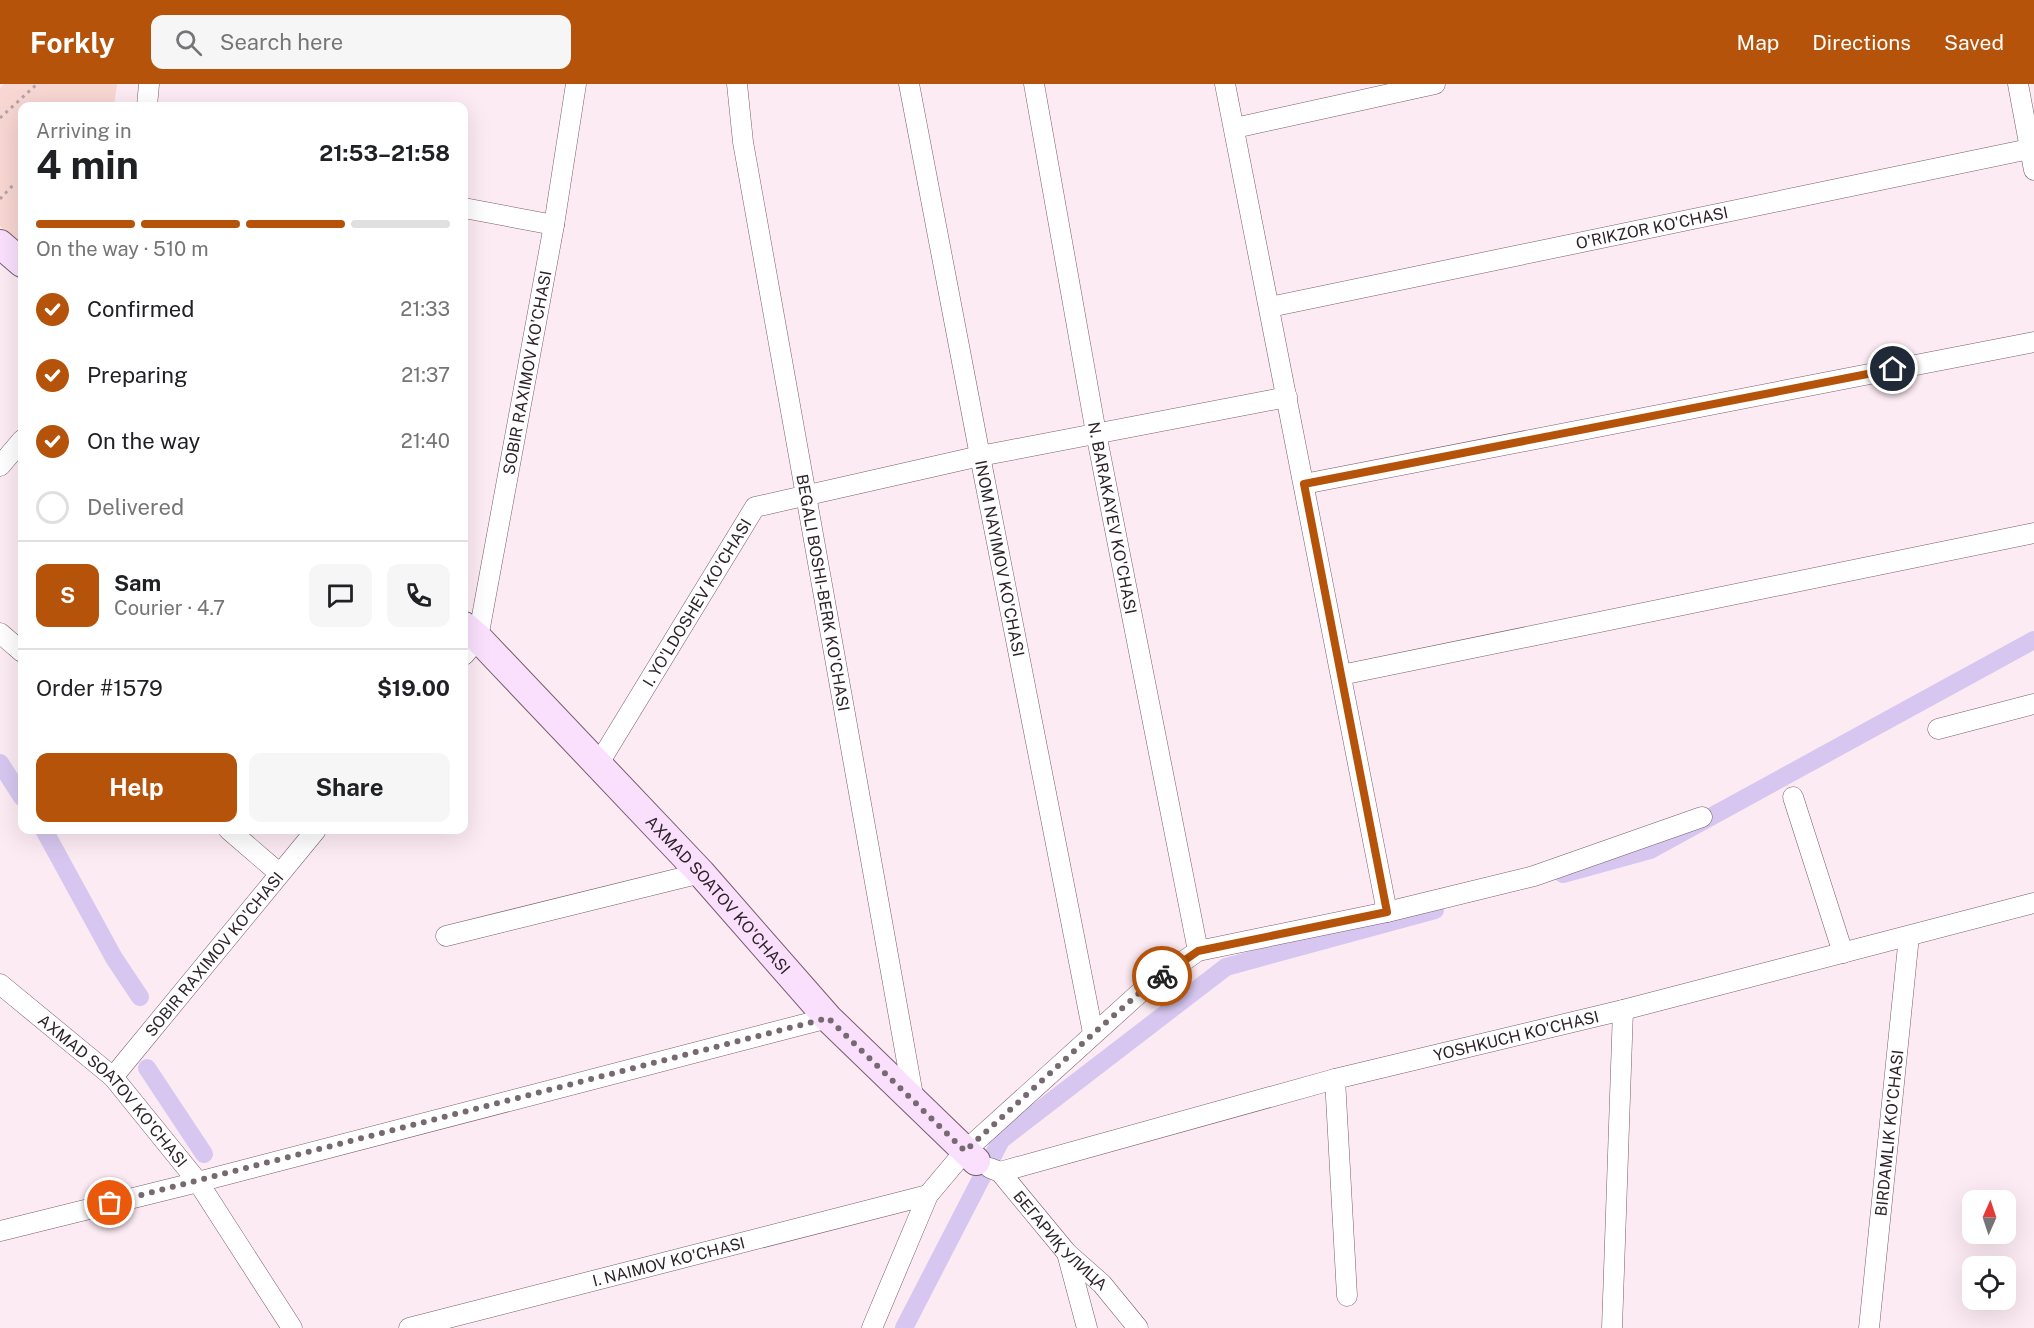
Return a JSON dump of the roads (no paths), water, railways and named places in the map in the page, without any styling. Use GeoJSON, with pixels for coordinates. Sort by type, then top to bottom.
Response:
{"type":"FeatureCollection","features":[{"type":"Feature","properties":{"kind":"street"},"geometry":{"type":"LineString","coordinates":[[148,102],[150,84]]}},
{"type":"Feature","properties":{"kind":"street","name":"SOBIR RAXIMOV KO'CHASI"},"geometry":{"type":"LineString","coordinates":[[468,639],[554,225],[576,84]]}},
{"type":"Feature","properties":{"kind":"street","name":"BEGALI BOSHI-BERK KO'CHASI"},"geometry":{"type":"LineString","coordinates":[[737,84],[743,142],[914,1102]]}},
{"type":"Feature","properties":{"kind":"street","name":"INOM NAYIMOV KO'CHASI"},"geometry":{"type":"LineString","coordinates":[[909,84],[1094,1033]]}},
{"type":"Feature","properties":{"kind":"street","name":"N. BARAKAYEV KO'CHASI"},"geometry":{"type":"LineString","coordinates":[[1034,84],[1096,433],[1198,951]]}},
{"type":"Feature","properties":{"kind":"street"},"geometry":{"type":"LineString","coordinates":[[1226,84],[1387,912]]}},
{"type":"Feature","properties":{"kind":"street"},"geometry":{"type":"LineString","coordinates":[[1235,128],[1435,84]]}},
{"type":"Feature","properties":{"kind":"street"},"geometry":{"type":"LineString","coordinates":[[2018,84],[2032,149],[2034,170]]}},
{"type":"Feature","properties":{"kind":"street","name":"O'RIKZOR KO'CHASI"},"geometry":{"type":"LineString","coordinates":[[1270,307],[2032,149]]}},
{"type":"Feature","properties":{"kind":"street"},"geometry":{"type":"LineString","coordinates":[[468,209],[554,225]]}},
{"type":"Feature","properties":{"kind":"street"},"geometry":{"type":"LineString","coordinates":[[0,244],[18,260]]}},
{"type":"Feature","properties":{"kind":"street"},"geometry":{"type":"LineString","coordinates":[[1304,484],[2034,342]]}},
{"type":"Feature","properties":{"kind":"street","name":"I. YO'LDOSHEV KO'CHASI"},"geometry":{"type":"LineString","coordinates":[[599,763],[755,507],[980,456],[1287,397]]}},
{"type":"Feature","properties":{"kind":"street"},"geometry":{"type":"LineString","coordinates":[[0,466],[18,445]]}},
{"type":"Feature","properties":{"kind":"street"},"geometry":{"type":"LineString","coordinates":[[1341,675],[2034,533]]}},
{"type":"Feature","properties":{"kind":"street"},"geometry":{"type":"LineString","coordinates":[[0,633],[18,649]]}},
{"type":"Feature","properties":{"kind":"street","name":"AXMAD SOATOV KO'CHASI"},"geometry":{"type":"LineString","coordinates":[[468,639],[599,763],[701,873],[828,1018],[914,1102],[982,1163]]}},
{"type":"Feature","properties":{"kind":"street"},"geometry":{"type":"LineString","coordinates":[[1938,729],[2034,704]]}},
{"type":"Feature","properties":{"kind":"street"},"geometry":{"type":"LineString","coordinates":[[1793,797],[1843,953]]}},
{"type":"Feature","properties":{"kind":"street"},"geometry":{"type":"LineString","coordinates":[[872,1328],[928,1195],[982,1163],[1094,1033],[1145,988],[1198,951],[1387,912],[1534,876],[1702,817]]}},
{"type":"Feature","properties":{"kind":"street"},"geometry":{"type":"LineString","coordinates":[[234,834],[279,873]]}},
{"type":"Feature","properties":{"kind":"street","name":"SOBIR RAXIMOV KO'CHASI"},"geometry":{"type":"LineString","coordinates":[[113,1077],[313,834]]}},
{"type":"Feature","properties":{"kind":"street"},"geometry":{"type":"LineString","coordinates":[[446,936],[701,873]]}},
{"type":"Feature","properties":{"kind":"street","name":"YOSHKUCH KO'CHASI"},"geometry":{"type":"LineString","coordinates":[[982,1163],[1623,1010],[2034,903]]}},
{"type":"Feature","properties":{"kind":"street","name":"BIRDAMLIK KO'CHASI"},"geometry":{"type":"LineString","coordinates":[[1869,1328],[1909,936]]}},
{"type":"Feature","properties":{"kind":"street","name":"AXMAD SOATOV KO'CHASI"},"geometry":{"type":"LineString","coordinates":[[0,984],[113,1077],[198,1182],[292,1328]]}},
{"type":"Feature","properties":{"kind":"street"},"geometry":{"type":"LineString","coordinates":[[1612,1328],[1623,1010]]}},
{"type":"Feature","properties":{"kind":"street"},"geometry":{"type":"LineString","coordinates":[[0,1231],[198,1182],[828,1018]]}},
{"type":"Feature","properties":{"kind":"street"},"geometry":{"type":"LineString","coordinates":[[1335,1079],[1347,1296]]}},
{"type":"Feature","properties":{"kind":"street","name":"БЕГАРИҚ УЛИЦА"},"geometry":{"type":"LineString","coordinates":[[982,1163],[1067,1253],[1102,1284],[1138,1328]]}},
{"type":"Feature","properties":{"kind":"street","name":"I. NAIMOV KO'CHASI"},"geometry":{"type":"LineString","coordinates":[[409,1328],[928,1195]]}},
{"type":"Feature","properties":{"kind":"street"},"geometry":{"type":"LineString","coordinates":[[1067,1253],[1088,1328]]}},
{"type":"Feature","properties":{"kind":"waterway"},"geometry":{"type":"LineString","coordinates":[[1563,874],[1650,850],[2034,640]]}},
{"type":"Feature","properties":{"kind":"waterway"},"geometry":{"type":"LineString","coordinates":[[0,763],[18,791]]}},
{"type":"Feature","properties":{"kind":"waterway"},"geometry":{"type":"LineString","coordinates":[[46,834],[114,958],[140,997]]}},
{"type":"Feature","properties":{"kind":"waterway"},"geometry":{"type":"LineString","coordinates":[[904,1328],[1001,1140],[1226,967],[1435,910]]}},
{"type":"Feature","properties":{"kind":"waterway"},"geometry":{"type":"LineString","coordinates":[[147,1068],[204,1154]]}}]}
